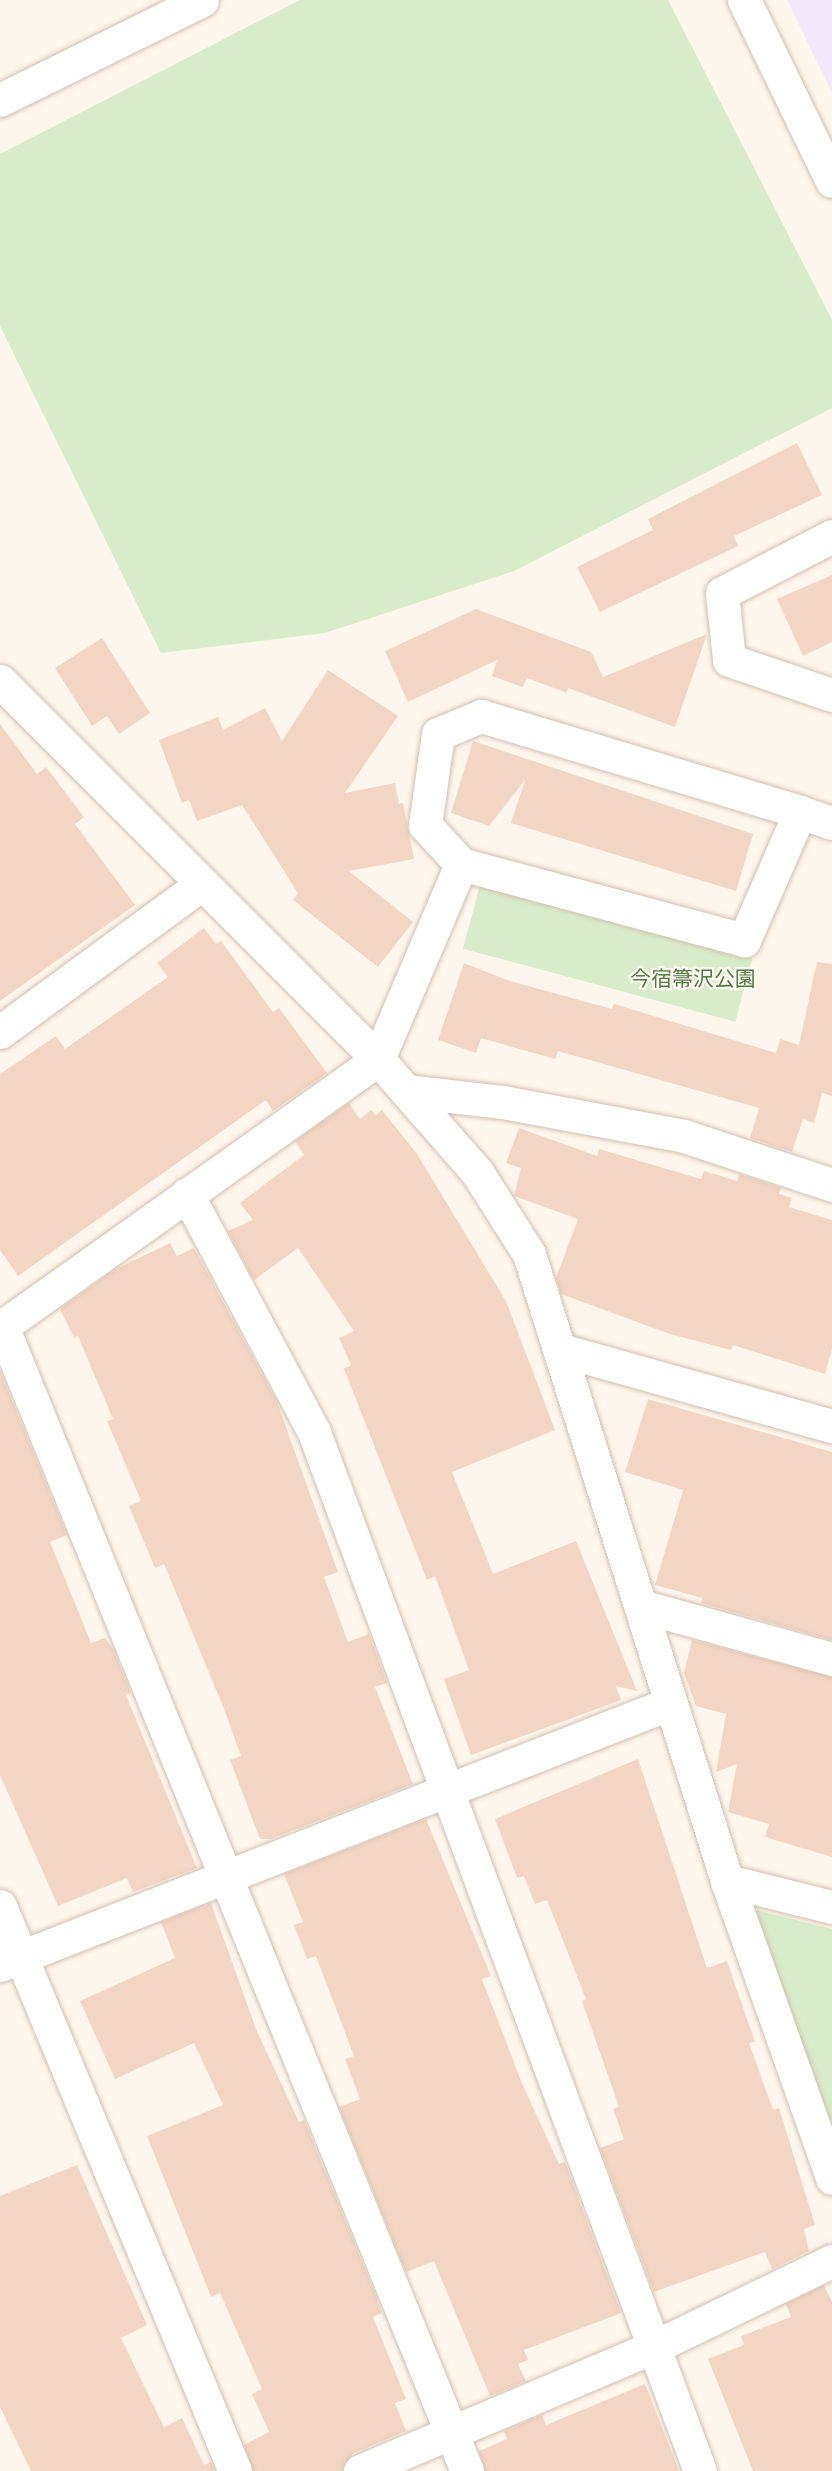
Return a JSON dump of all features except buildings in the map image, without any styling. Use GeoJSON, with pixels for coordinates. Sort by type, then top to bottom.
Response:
{"type":"FeatureCollection","features":[{"type":"Feature","properties":{"kind":"street"},"geometry":{"type":"LineString","coordinates":[[0,100],[202,0]]}},
{"type":"Feature","properties":{"kind":"street"},"geometry":{"type":"LineString","coordinates":[[744,0],[829,169]]}},
{"type":"Feature","properties":{"kind":"street"},"geometry":{"type":"LineString","coordinates":[[832,536],[722,593],[729,660],[832,695]]}},
{"type":"Feature","properties":{"kind":"street"},"geometry":{"type":"LineString","coordinates":[[0,681],[200,885],[378,1059],[477,1172],[529,1254],[727,1881],[832,2178]]}},
{"type":"Feature","properties":{"kind":"street"},"geometry":{"type":"LineString","coordinates":[[800,812],[744,940],[460,864],[424,825],[438,734],[481,716],[800,812],[832,823]]}},
{"type":"Feature","properties":{"kind":"street"},"geometry":{"type":"LineString","coordinates":[[460,864],[378,1059],[1,1327],[228,1875],[467,2471]]}},
{"type":"Feature","properties":{"kind":"street"},"geometry":{"type":"LineString","coordinates":[[0,1032],[200,885]]}},
{"type":"Feature","properties":{"kind":"street"},"geometry":{"type":"LineString","coordinates":[[406,1091],[502,1101],[684,1136],[832,1185]]}},
{"type":"Feature","properties":{"kind":"street"},"geometry":{"type":"LineString","coordinates":[[187,1194],[314,1432],[700,2471]]}},
{"type":"Feature","properties":{"kind":"street"},"geometry":{"type":"LineString","coordinates":[[561,1350],[832,1426]]}},
{"type":"Feature","properties":{"kind":"street"},"geometry":{"type":"LineString","coordinates":[[640,1606],[832,1659]]}},
{"type":"Feature","properties":{"kind":"street"},"geometry":{"type":"LineString","coordinates":[[10,1961],[671,1703]]}},
{"type":"Feature","properties":{"kind":"street"},"geometry":{"type":"LineString","coordinates":[[727,1881],[832,1907]]}},
{"type":"Feature","properties":{"kind":"street"},"geometry":{"type":"LineString","coordinates":[[0,1906],[10,1961],[235,2471]]}},
{"type":"Feature","properties":{"kind":"street"},"geometry":{"type":"LineString","coordinates":[[360,2471],[654,2347],[832,2261]]}},
{"type":"Feature","properties":{"kind":"shaded area"},"geometry":{"type":"Polygon","coordinates":[[[787,0],[832,0],[832,93],[787,0]]]}},
{"type":"Feature","properties":{"kind":"green space"},"geometry":{"type":"Polygon","coordinates":[[[300,0],[668,0],[832,320],[832,408],[514,571],[325,633],[161,653],[0,326],[0,154],[300,0]]]}},
{"type":"Feature","properties":{"kind":"green space","name":"今宿箒沢公園"},"geometry":{"type":"Polygon","coordinates":[[[480,885],[752,958],[735,1022],[463,949],[480,885]]]}},
{"type":"Feature","properties":{"kind":"green space"},"geometry":{"type":"Polygon","coordinates":[[[752,1909],[832,1929],[832,2126],[752,1909]]]}}]}
